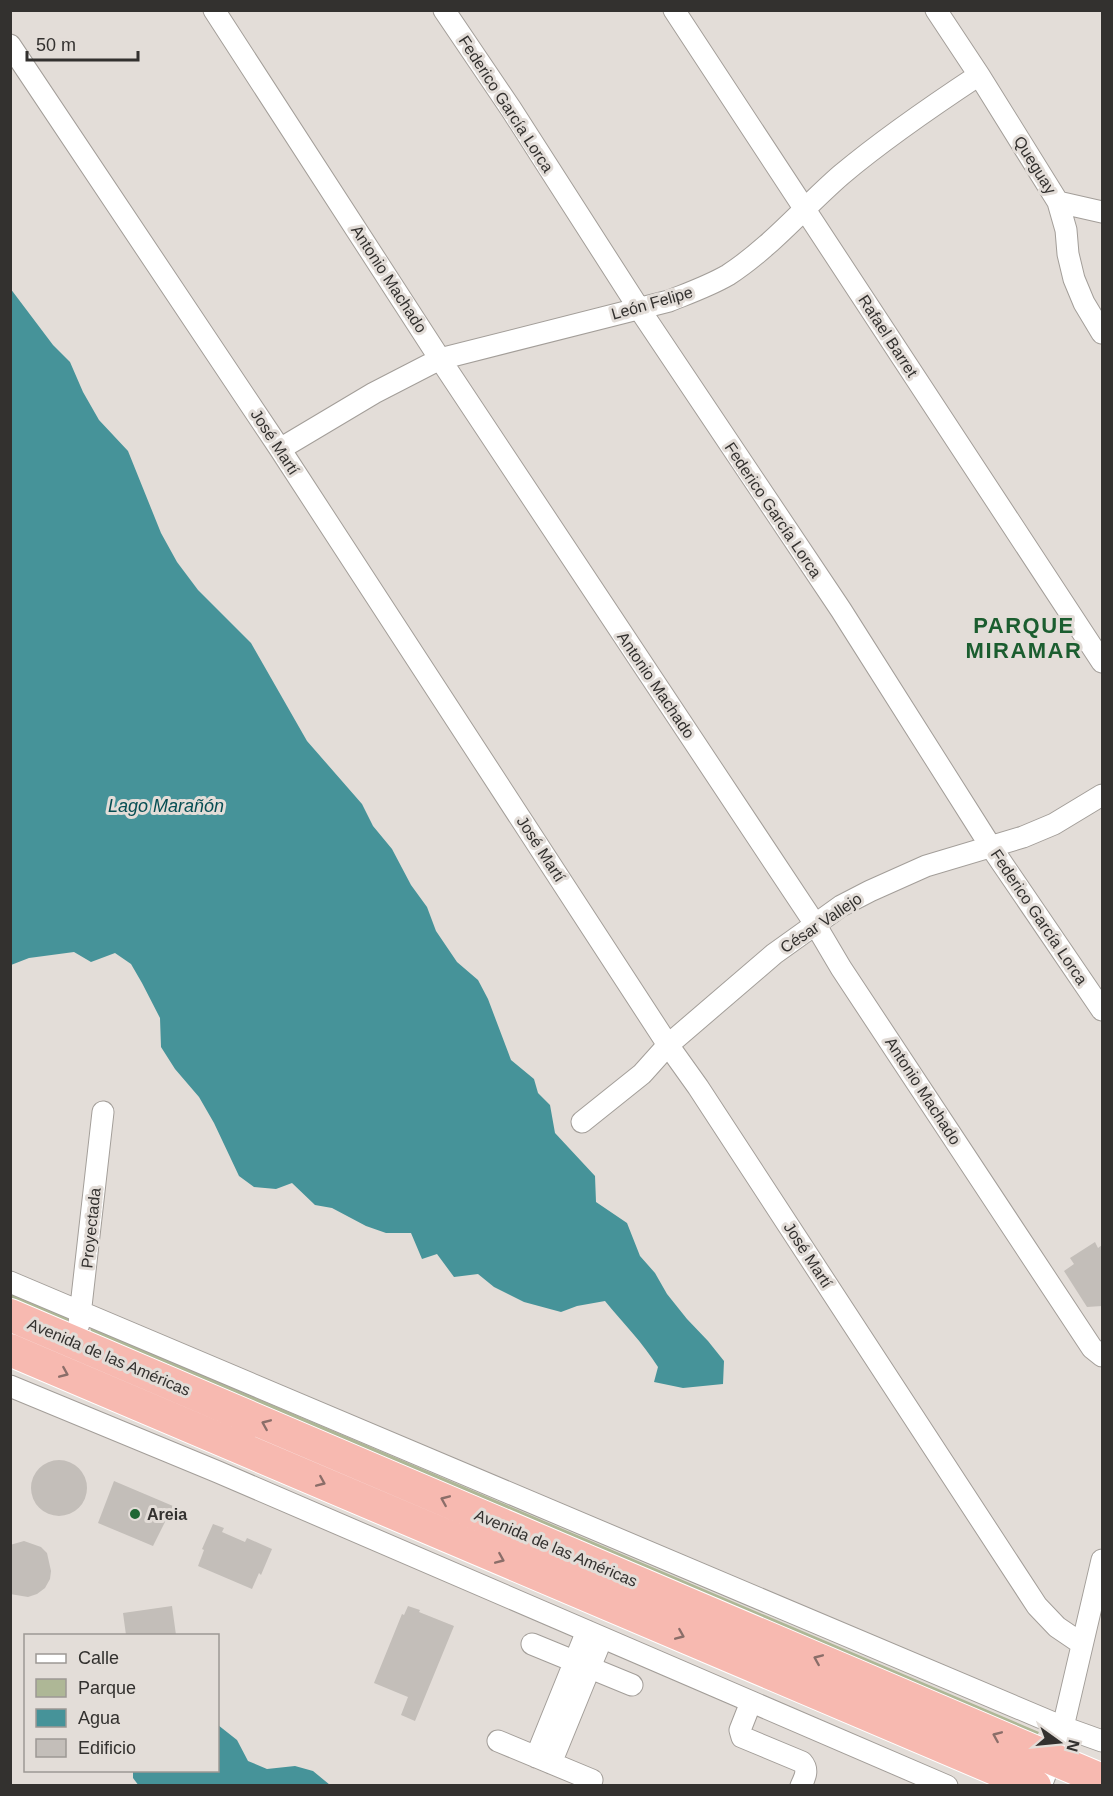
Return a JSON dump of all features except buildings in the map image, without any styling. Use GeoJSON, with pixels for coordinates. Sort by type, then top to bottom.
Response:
{"type":"FeatureCollection","features":[{"type":"Feature","properties":{"kind":"highway","name":"Avenida de las Américas"},"geometry":{"type":"LineString","coordinates":[[10,1315],[1046,1772],[1102,1780]]}},
{"type":"Feature","properties":{"kind":"highway","name":"Avenida de las Américas"},"geometry":{"type":"LineString","coordinates":[[10,1350],[1035,1785]]}},
{"type":"Feature","properties":{"kind":"street","name":"Antonio Machado"},"geometry":{"type":"LineString","coordinates":[[214,10],[440,359],[815,924],[841,968],[1092,1348],[1102,1356]]}},
{"type":"Feature","properties":{"kind":"street","name":"Federico García Lorca"},"geometry":{"type":"LineString","coordinates":[[444,10],[638,307],[841,610],[991,847],[1102,1010]]}},
{"type":"Feature","properties":{"kind":"street","name":"Rafael Barret"},"geometry":{"type":"LineString","coordinates":[[674,10],[1102,662]]}},
{"type":"Feature","properties":{"kind":"street","name":"Queguay"},"geometry":{"type":"LineString","coordinates":[[936,10],[1058,202],[1066,230],[1068,254],[1074,279],[1084,303],[1102,333]]}},
{"type":"Feature","properties":{"kind":"street","name":"José Martí"},"geometry":{"type":"LineString","coordinates":[[10,45],[280,449],[1037,1606],[1057,1627],[1082,1644]]}},
{"type":"Feature","properties":{"kind":"street","name":"León Felipe"},"geometry":{"type":"LineString","coordinates":[[280,449],[374,393],[440,359],[669,301],[698,290],[727,275],[780,234],[867,153],[922,112],[979,75]]}},
{"type":"Feature","properties":{"kind":"street"},"geometry":{"type":"LineString","coordinates":[[1058,202],[1102,212]]}},
{"type":"Feature","properties":{"kind":"street","name":"César Vallejo"},"geometry":{"type":"LineString","coordinates":[[582,1122],[642,1074],[668,1045],[774,954],[841,906],[898,877],[959,855],[1023,837],[1054,824],[1102,795]]}},
{"type":"Feature","properties":{"kind":"street","name":"Proyectada"},"geometry":{"type":"LineString","coordinates":[[75,1343],[82,1312],[103,1112]]}},
{"type":"Feature","properties":{"kind":"street","name":"Avenida de las Américas"},"geometry":{"type":"LineString","coordinates":[[10,1282],[1063,1728],[1102,1741]]}},
{"type":"Feature","properties":{"kind":"street"},"geometry":{"type":"LineString","coordinates":[[10,1386],[218,1472],[947,1785]]}},
{"type":"Feature","properties":{"kind":"street"},"geometry":{"type":"LineString","coordinates":[[1046,1772],[1063,1728],[1102,1560]]}},
{"type":"Feature","properties":{"kind":"street"},"geometry":{"type":"LineString","coordinates":[[544,1760],[595,1634]]}},
{"type":"Feature","properties":{"kind":"street"},"geometry":{"type":"LineString","coordinates":[[532,1644],[632,1685]]}},
{"type":"Feature","properties":{"kind":"street"},"geometry":{"type":"LineString","coordinates":[[751,1702],[740,1730],[742,1737],[802,1762],[807,1772],[801,1785]]}},
{"type":"Feature","properties":{"kind":"street"},"geometry":{"type":"LineString","coordinates":[[498,1741],[592,1780]]}},
{"type":"Feature","properties":{"kind":"green space"},"geometry":{"type":"Polygon","coordinates":[[[10,1288],[73,1318],[65,1322],[11,1299],[10,1288]]]}},
{"type":"Feature","properties":{"kind":"green space"},"geometry":{"type":"Polygon","coordinates":[[[92,1322],[235,1389],[1039,1732],[1037,1736],[92,1335],[90,1327],[92,1322]]]}},
{"type":"Feature","properties":{"kind":"water","name":"Lago Marañón"},"geometry":{"type":"Polygon","coordinates":[[[10,288],[53,345],[70,362],[99,420],[128,451],[161,533],[177,562],[198,590],[251,643],[307,741],[362,804],[373,826],[392,849],[411,885],[427,907],[436,931],[457,962],[478,980],[488,999],[511,1060],[534,1079],[538,1093],[550,1105],[555,1133],[595,1176],[596,1202],[627,1223],[640,1256],[655,1273],[667,1294],[687,1319],[724,1361],[723,1384],[683,1388],[654,1382],[658,1367],[605,1301],[577,1306],[561,1312],[524,1302],[494,1287],[478,1274],[454,1277],[437,1254],[422,1259],[411,1233],[386,1233],[366,1226],[332,1208],[315,1205],[292,1183],[276,1189],[254,1187],[239,1176],[199,1097],[175,1069],[161,1047],[160,1018],[131,964],[115,953],[91,962],[74,952],[29,958],[11,965],[10,288]]]}},
{"type":"Feature","properties":{"kind":"water"},"geometry":{"type":"Polygon","coordinates":[[[219,1726],[237,1740],[248,1761],[267,1769],[295,1766],[313,1771],[330,1785],[139,1786],[133,1778],[133,1772],[219,1772],[219,1726]]]}},
{"type":"Feature","properties":{"kind":"place","name":"Areia"},"geometry":{"type":"Point","coordinates":[135,1514]}},
{"type":"Feature","properties":{"kind":"district","name":"PARQUE MIRAMAR"},"geometry":{"type":"Point","coordinates":[1024,638]}}]}
